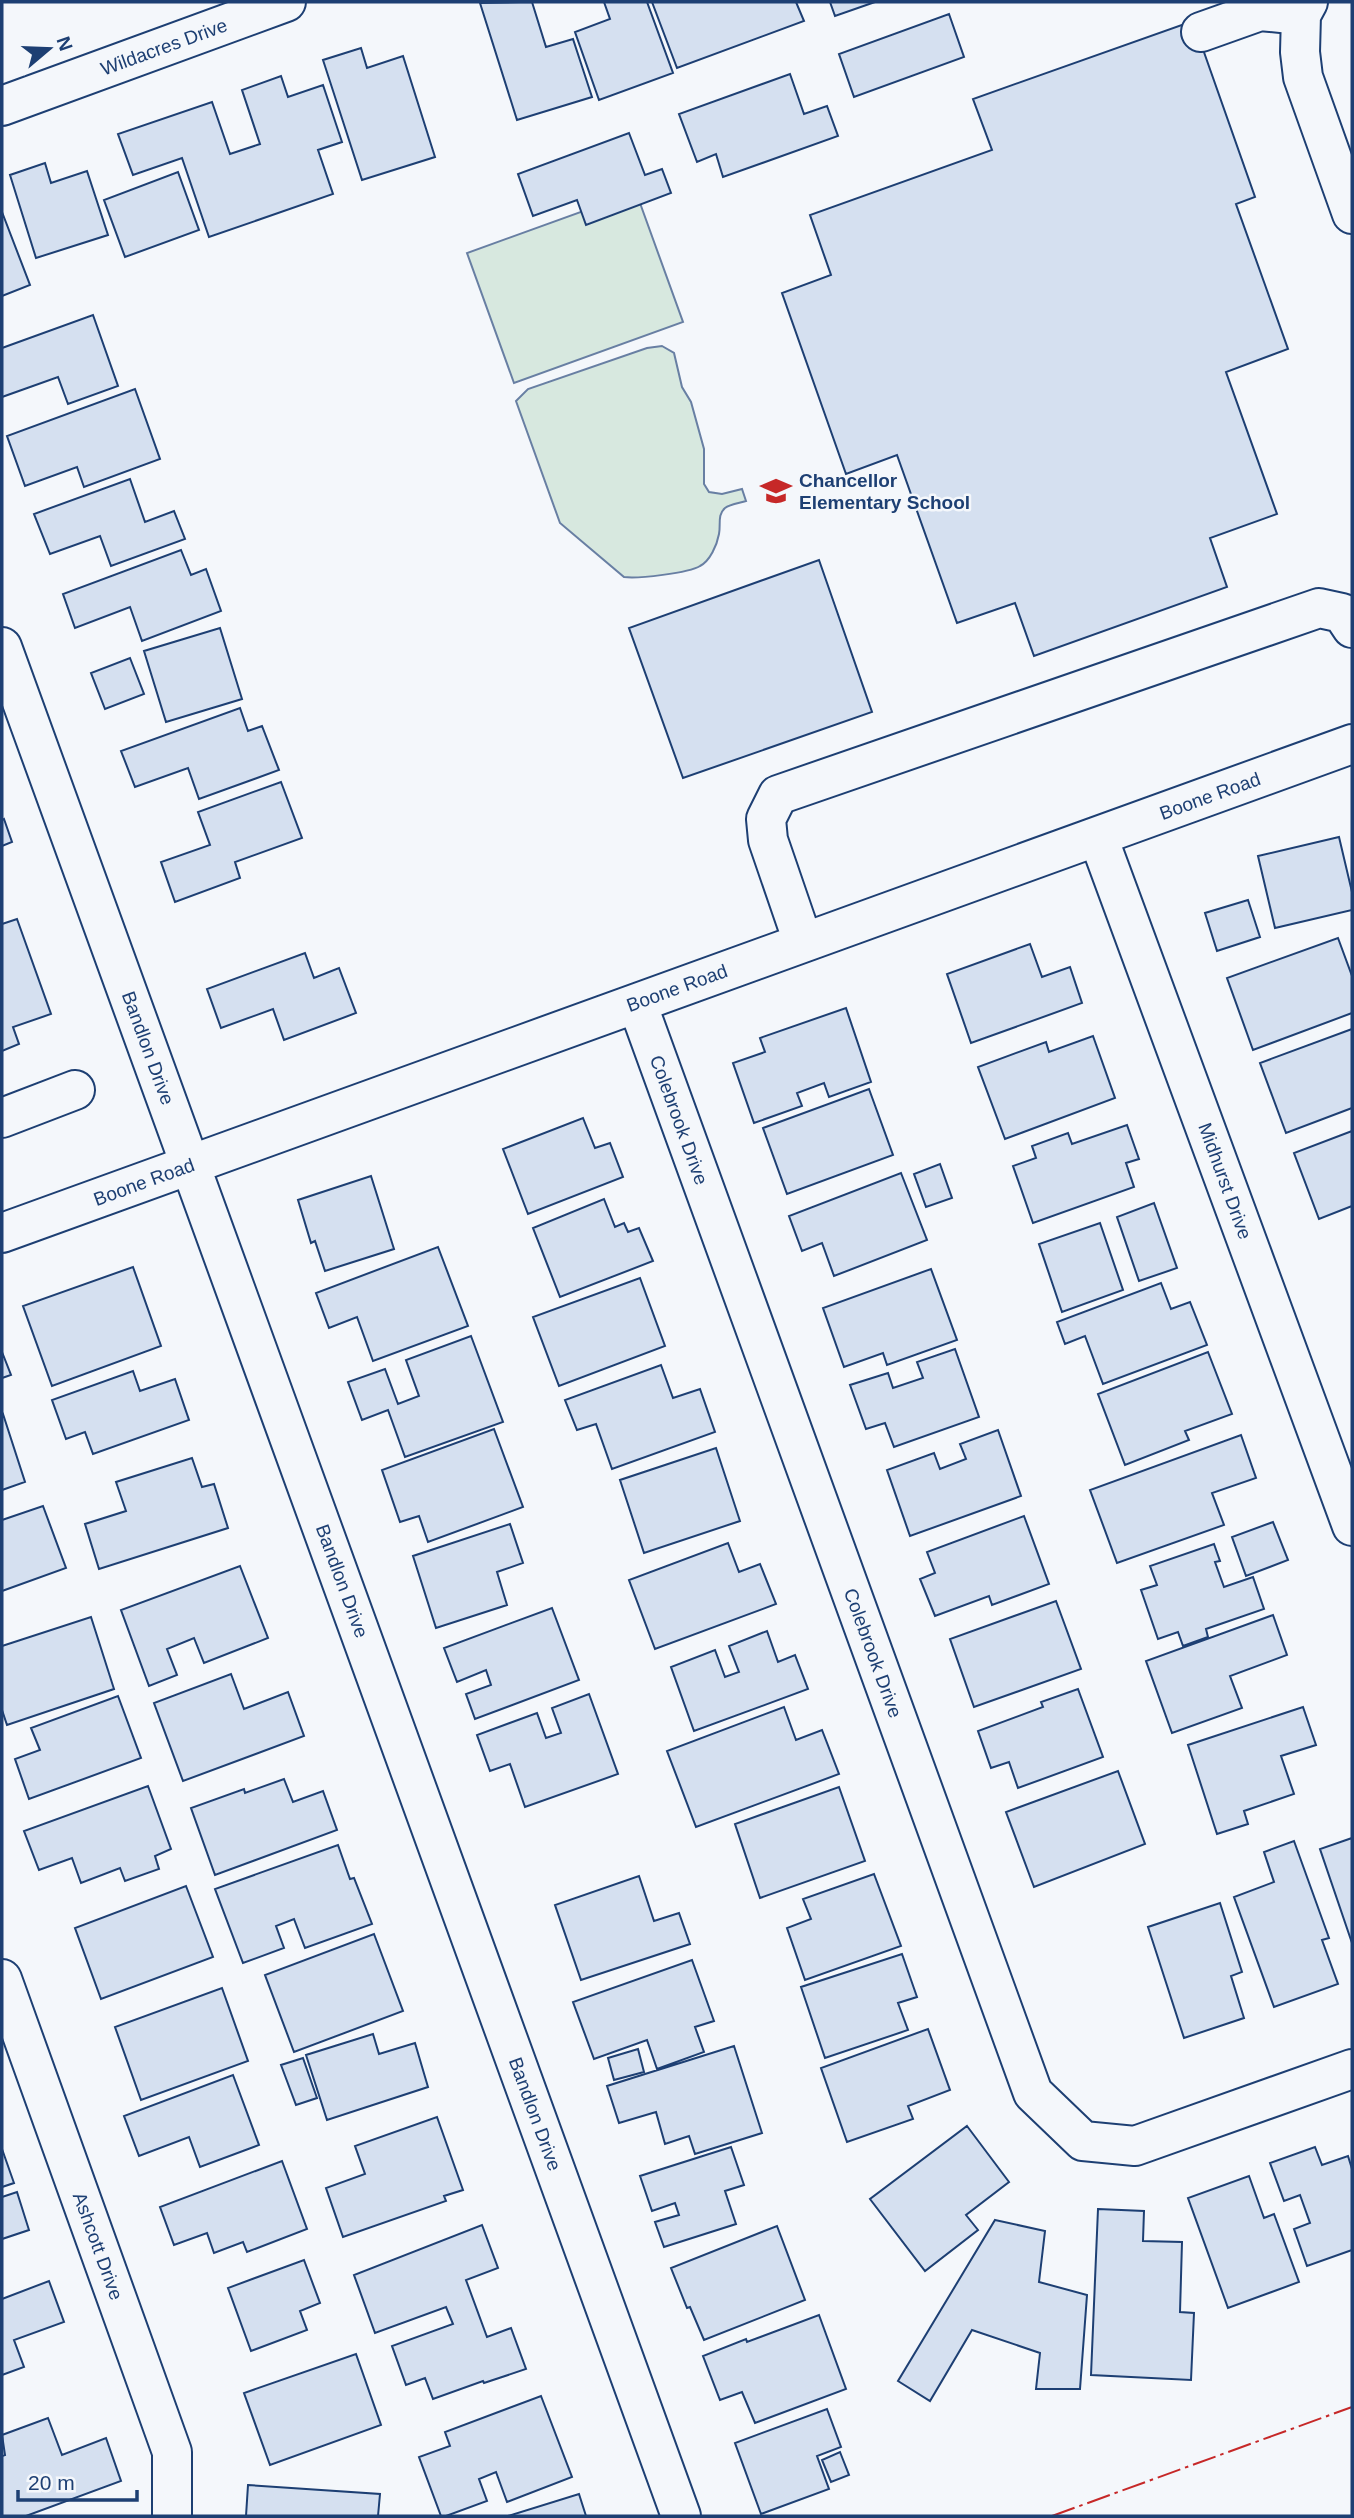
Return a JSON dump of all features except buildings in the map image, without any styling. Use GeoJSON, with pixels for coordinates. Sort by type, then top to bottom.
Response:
{"type":"FeatureCollection","features":[{"type":"Feature","properties":{"kind":"street","name":"Wildacres Drive"},"geometry":{"type":"LineString","coordinates":[[2,106],[286,2]]}},
{"type":"Feature","properties":{"kind":"street"},"geometry":{"type":"LineString","coordinates":[[1201,32],[1260,11],[1304,8],[1300,52],[1303,77],[1352,214]]}},
{"type":"Feature","properties":{"kind":"street"},"geometry":{"type":"LineString","coordinates":[[803,942],[768,840],[766,819],[778,794],[1319,608],[1342,613],[1352,628]]}},
{"type":"Feature","properties":{"kind":"street","name":"Bandlon Drive"},"geometry":{"type":"LineString","coordinates":[[2,647],[681,2516]]}},
{"type":"Feature","properties":{"kind":"street","name":"Boone Road"},"geometry":{"type":"LineString","coordinates":[[2,1233],[1352,744]]}},
{"type":"Feature","properties":{"kind":"street","name":"Midhurst Drive"},"geometry":{"type":"LineString","coordinates":[[1098,836],[1352,1526]]}},
{"type":"Feature","properties":{"kind":"street","name":"Colebrook Drive"},"geometry":{"type":"LineString","coordinates":[[636,1003],[1032,2092],[1083,2141],[1135,2146],[1352,2069]]}},
{"type":"Feature","properties":{"kind":"street"},"geometry":{"type":"LineString","coordinates":[[2,1118],[75,1090]]}},
{"type":"Feature","properties":{"kind":"street","name":"Ashcott Drive"},"geometry":{"type":"LineString","coordinates":[[2,1979],[172,2452],[172,2516]]}},
{"type":"Feature","properties":{"kind":"shaded area"},"geometry":{"type":"Polygon","coordinates":[[[636,192],[683,322],[514,383],[467,253],[636,192]]]}},
{"type":"Feature","properties":{"kind":"shaded area"},"geometry":{"type":"Polygon","coordinates":[[[662,346],[674,353],[682,387],[691,402],[704,449],[704,484],[709,492],[722,494],[742,489],[746,501],[725,508],[720,517],[715,548],[700,566],[663,575],[624,577],[560,523],[516,401],[528,389],[647,348],[662,346]]]}},
{"type":"Feature","properties":{"kind":"power"},"geometry":{"type":"LineString","coordinates":[[1052,2516],[1352,2407]]}},
{"type":"Feature","properties":{"kind":"place","name":"Chancellor Elementary School"},"geometry":{"type":"Point","coordinates":[776,491]}}]}
